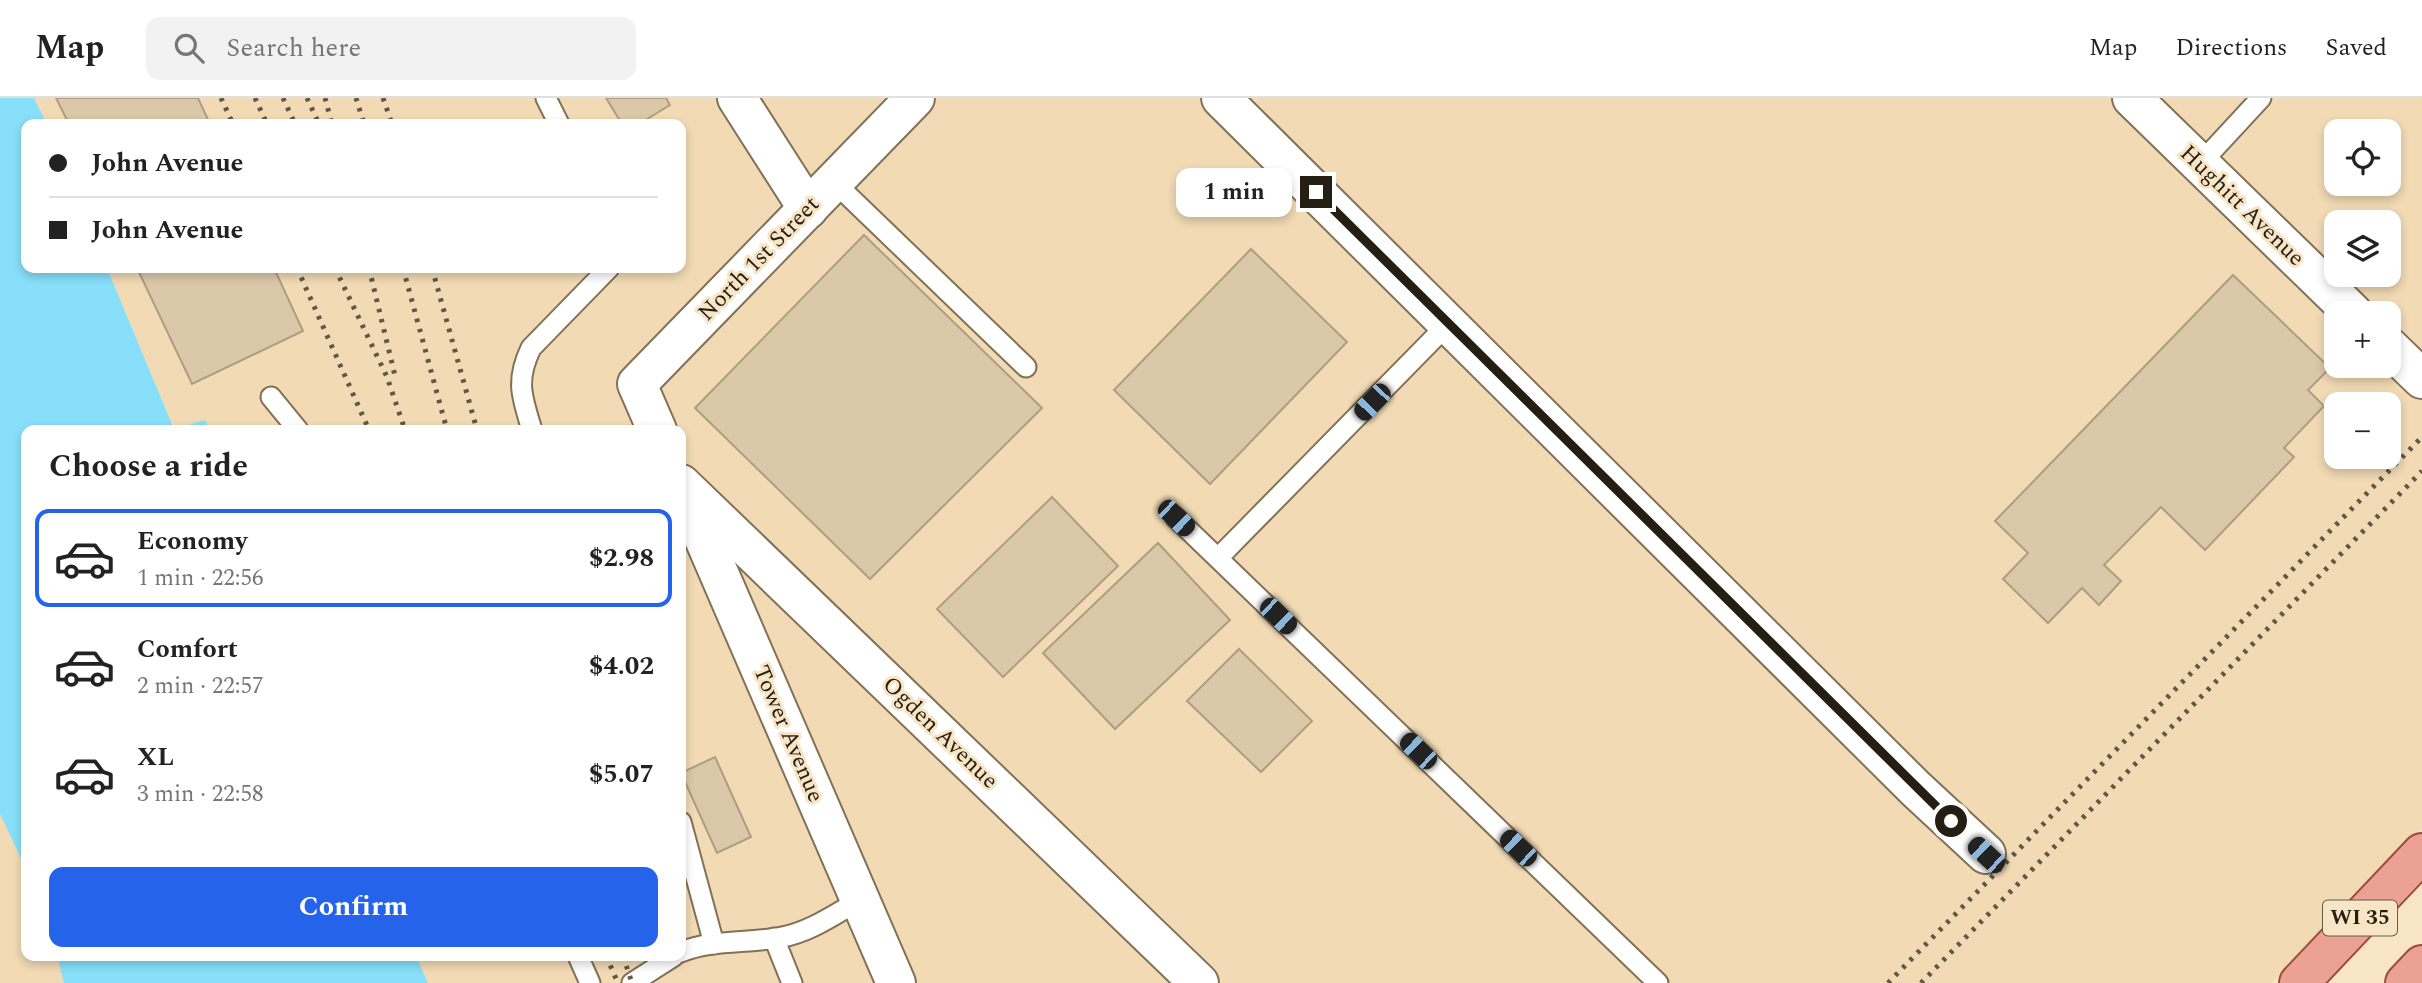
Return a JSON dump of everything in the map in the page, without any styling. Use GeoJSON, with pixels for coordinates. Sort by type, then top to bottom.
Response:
{"type":"FeatureCollection","features":[{"type":"Feature","properties":{"kind":"main road","name":"WI 35"},"geometry":{"type":"LineString","coordinates":[[2299,983],[2422,853]]}},
{"type":"Feature","properties":{"kind":"main road"},"geometry":{"type":"LineString","coordinates":[[2405,983],[2422,965]]}},
{"type":"Feature","properties":{"kind":"street"},"geometry":{"type":"LineString","coordinates":[[737,98],[808,209]]}},
{"type":"Feature","properties":{"kind":"street","name":"North 1st Street"},"geometry":{"type":"LineString","coordinates":[[655,425],[638,384],[915,98]]}},
{"type":"Feature","properties":{"kind":"street"},"geometry":{"type":"LineString","coordinates":[[1221,98],[1906,779],[1986,855]]}},
{"type":"Feature","properties":{"kind":"street","name":"Hughitt Avenue"},"geometry":{"type":"LineString","coordinates":[[2132,98],[2341,301]]}},
{"type":"Feature","properties":{"kind":"street","name":"Ogden Avenue"},"geometry":{"type":"LineString","coordinates":[[686,489],[1199,983]]}},
{"type":"Feature","properties":{"kind":"street","name":"Tower Avenue"},"geometry":{"type":"LineString","coordinates":[[686,496],[895,983]]}},
{"type":"Feature","properties":{"kind":"lane"},"geometry":{"type":"LineString","coordinates":[[546,98],[556,119]]}},
{"type":"Feature","properties":{"kind":"lane"},"geometry":{"type":"LineString","coordinates":[[2199,164],[2261,98]]}},
{"type":"Feature","properties":{"kind":"lane"},"geometry":{"type":"LineString","coordinates":[[834,181],[1026,367]]}},
{"type":"Feature","properties":{"kind":"lane"},"geometry":{"type":"LineString","coordinates":[[531,425],[520,385],[521,372],[531,348],[604,273]]}},
{"type":"Feature","properties":{"kind":"lane"},"geometry":{"type":"LineString","coordinates":[[1218,558],[1448,324]]}},
{"type":"Feature","properties":{"kind":"lane"},"geometry":{"type":"LineString","coordinates":[[271,397],[294,425]]}},
{"type":"Feature","properties":{"kind":"lane"},"geometry":{"type":"LineString","coordinates":[[1176,518],[1658,983]]}},
{"type":"Feature","properties":{"kind":"lane"},"geometry":{"type":"LineString","coordinates":[[686,840],[714,944]]}},
{"type":"Feature","properties":{"kind":"lane"},"geometry":{"type":"LineString","coordinates":[[686,952],[714,944],[774,938],[807,928],[860,900]]}},
{"type":"Feature","properties":{"kind":"lane"},"geometry":{"type":"LineString","coordinates":[[774,938],[792,983]]}},
{"type":"Feature","properties":{"kind":"lane"},"geometry":{"type":"LineString","coordinates":[[580,961],[590,983]]}},
{"type":"Feature","properties":{"kind":"lane"},"geometry":{"type":"LineString","coordinates":[[632,983],[663,961]]}},
{"type":"Feature","properties":{"kind":"shaded area"},"geometry":{"type":"Polygon","coordinates":[[[34,98],[2422,98],[2422,829],[2271,983],[428,983],[418,961],[686,961],[686,425],[208,425],[205,420],[190,425],[173,425],[109,273],[686,273],[686,119],[44,119],[34,98]]]}},
{"type":"Feature","properties":{"kind":"shaded area"},"geometry":{"type":"Polygon","coordinates":[[[0,814],[21,858],[21,961],[58,961],[64,983],[0,983],[0,814]]]}},
{"type":"Feature","properties":{"kind":"water"},"geometry":{"type":"Polygon","coordinates":[[[0,98],[34,98],[44,119],[21,119],[21,273],[109,273],[172,425],[21,425],[21,858],[0,814],[0,98]]]}},
{"type":"Feature","properties":{"kind":"water"},"geometry":{"type":"Polygon","coordinates":[[[205,420],[208,425],[188,425],[205,420]]]}},
{"type":"Feature","properties":{"kind":"water"},"geometry":{"type":"Polygon","coordinates":[[[58,961],[418,961],[428,983],[64,983],[58,961]]]}},
{"type":"Feature","properties":{"kind":"building"},"geometry":{"type":"Polygon","coordinates":[[[56,98],[198,98],[208,119],[66,119],[56,98]]]}},
{"type":"Feature","properties":{"kind":"building"},"geometry":{"type":"Polygon","coordinates":[[[606,98],[666,98],[670,105],[647,119],[619,119],[606,98]]]}},
{"type":"Feature","properties":{"kind":"building"},"geometry":{"type":"Polygon","coordinates":[[[864,235],[1042,408],[870,579],[695,408],[864,235]]]}},
{"type":"Feature","properties":{"kind":"building"},"geometry":{"type":"Polygon","coordinates":[[[1251,249],[1347,342],[1210,484],[1114,390],[1251,249]]]}},
{"type":"Feature","properties":{"kind":"building"},"geometry":{"type":"Polygon","coordinates":[[[139,273],[276,273],[303,331],[192,384],[139,273]]]}},
{"type":"Feature","properties":{"kind":"building"},"geometry":{"type":"Polygon","coordinates":[[[2233,275],[2324,362],[2324,374],[2308,390],[2324,406],[2284,448],[2294,457],[2205,550],[2161,507],[2104,565],[2121,581],[2099,605],[2082,588],[2048,623],[2003,579],[2028,553],[1995,521],[2233,275]]]}},
{"type":"Feature","properties":{"kind":"building"},"geometry":{"type":"Polygon","coordinates":[[[1052,497],[1118,566],[1003,677],[937,609],[1052,497]]]}},
{"type":"Feature","properties":{"kind":"building"},"geometry":{"type":"Polygon","coordinates":[[[1158,543],[1230,620],[1115,729],[1043,653],[1158,543]]]}},
{"type":"Feature","properties":{"kind":"building"},"geometry":{"type":"Polygon","coordinates":[[[1239,649],[1312,721],[1261,772],[1187,701],[1239,649]]]}},
{"type":"Feature","properties":{"kind":"building"},"geometry":{"type":"Polygon","coordinates":[[[715,757],[751,837],[717,853],[686,784],[686,771],[715,757]]]}},
{"type":"Feature","properties":{"kind":"railway"},"geometry":{"type":"LineString","coordinates":[[221,98],[231,119]]}},
{"type":"Feature","properties":{"kind":"railway"},"geometry":{"type":"LineString","coordinates":[[255,98],[265,119]]}},
{"type":"Feature","properties":{"kind":"railway"},"geometry":{"type":"LineString","coordinates":[[283,98],[293,119]]}},
{"type":"Feature","properties":{"kind":"railway"},"geometry":{"type":"LineString","coordinates":[[307,98],[317,119]]}},
{"type":"Feature","properties":{"kind":"railway"},"geometry":{"type":"LineString","coordinates":[[325,98],[331,119]]}},
{"type":"Feature","properties":{"kind":"railway"},"geometry":{"type":"LineString","coordinates":[[356,98],[362,119]]}},
{"type":"Feature","properties":{"kind":"railway"},"geometry":{"type":"LineString","coordinates":[[383,98],[390,119]]}},
{"type":"Feature","properties":{"kind":"railway"},"geometry":{"type":"LineString","coordinates":[[299,273],[367,425]]}},
{"type":"Feature","properties":{"kind":"railway"},"geometry":{"type":"LineString","coordinates":[[337,273],[387,377],[403,425]]}},
{"type":"Feature","properties":{"kind":"railway"},"geometry":{"type":"LineString","coordinates":[[370,273],[396,380]]}},
{"type":"Feature","properties":{"kind":"railway"},"geometry":{"type":"LineString","coordinates":[[404,273],[446,425]]}},
{"type":"Feature","properties":{"kind":"railway"},"geometry":{"type":"LineString","coordinates":[[433,273],[476,425]]}},
{"type":"Feature","properties":{"kind":"railway"},"geometry":{"type":"LineString","coordinates":[[1888,983],[2422,437]]}},
{"type":"Feature","properties":{"kind":"railway"},"geometry":{"type":"LineString","coordinates":[[1921,983],[2422,471]]}},
{"type":"Feature","properties":{"kind":"railway"},"geometry":{"type":"LineString","coordinates":[[608,961],[618,983]]}},
{"type":"Feature","properties":{"kind":"railway"},"geometry":{"type":"LineString","coordinates":[[625,961],[632,983]]}},
{"type":"Feature","properties":{"kind":"route"},"geometry":{"type":"LineString","coordinates":[[1316,192],[1951,821]]}}]}
